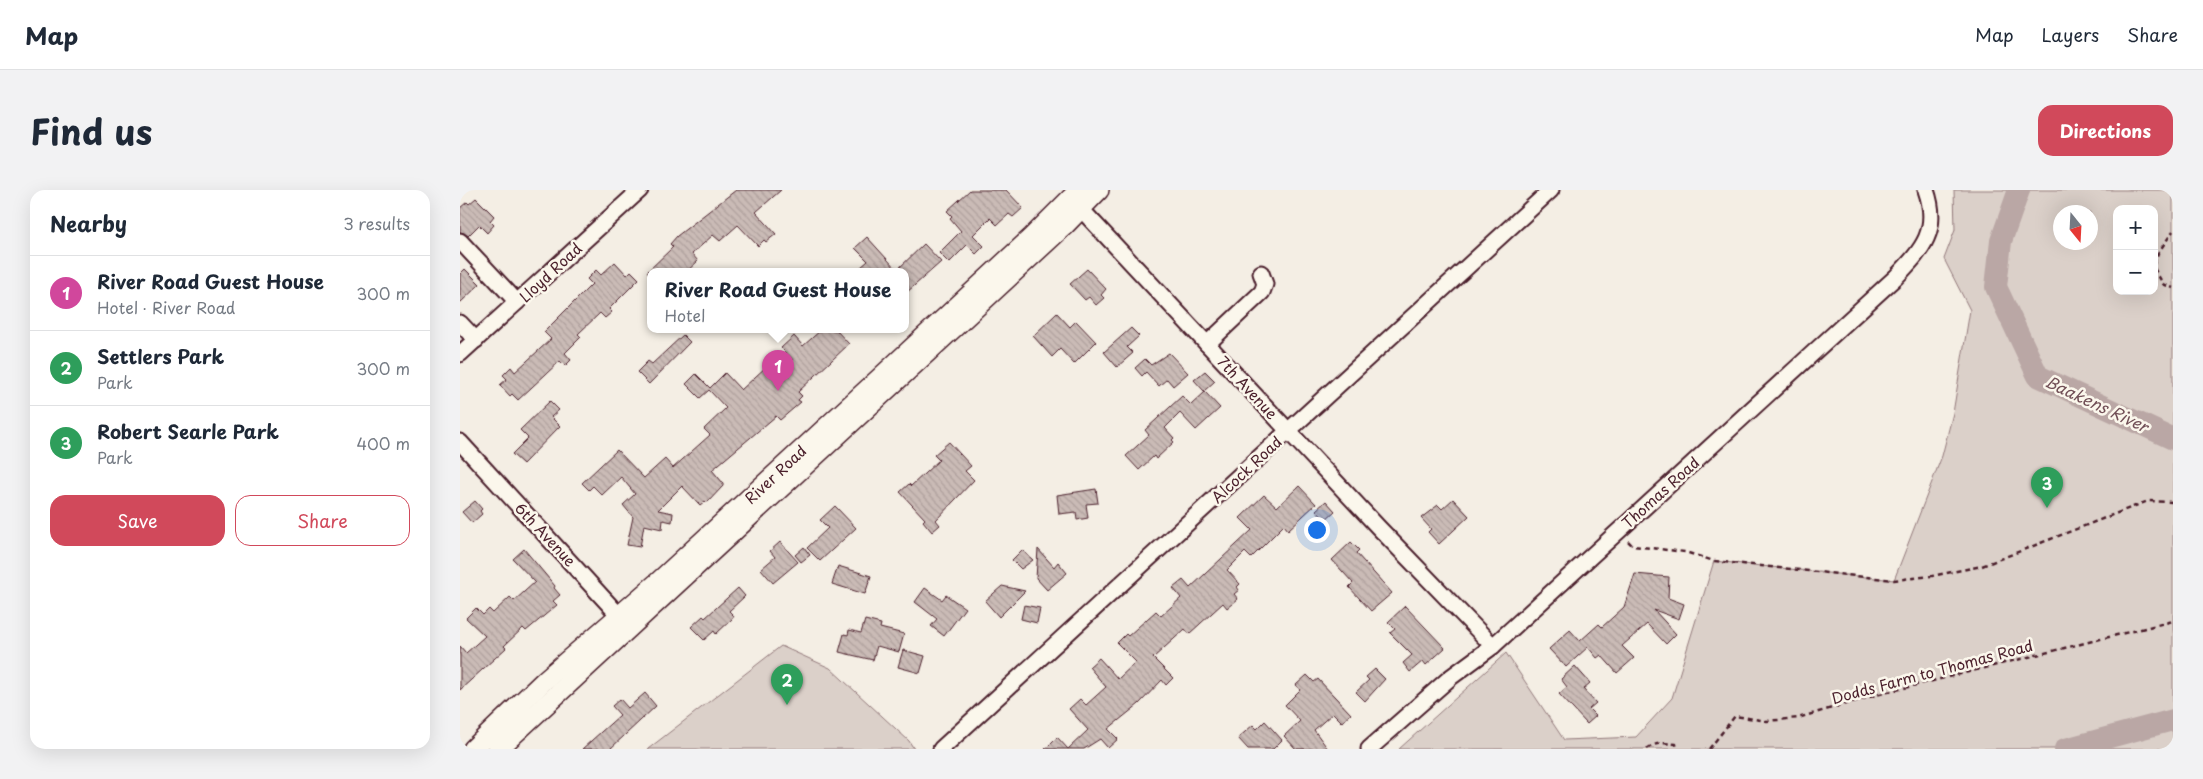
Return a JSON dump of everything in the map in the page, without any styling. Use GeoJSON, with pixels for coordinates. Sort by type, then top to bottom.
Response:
{"type":"FeatureCollection","features":[{"type":"Feature","properties":{"kind":"main road","name":"River Road"},"geometry":{"type":"LineString","coordinates":[[473,749],[551,687],[922,349],[1076,196],[1099,190]]}},
{"type":"Feature","properties":{"kind":"main road","name":"River Road"},"geometry":{"type":"LineString","coordinates":[[498,749],[551,687]]}},
{"type":"Feature","properties":{"kind":"street","name":"Lloyd Road"},"geometry":{"type":"LineString","coordinates":[[460,354],[640,190]]}},
{"type":"Feature","properties":{"kind":"street","name":"Alcock Road"},"geometry":{"type":"LineString","coordinates":[[942,749],[1551,190]]}},
{"type":"Feature","properties":{"kind":"street","name":"Thomas Road"},"geometry":{"type":"LineString","coordinates":[[1369,749],[1446,682],[1493,646],[1896,277],[1917,255],[1929,233],[1932,220],[1926,190]]}},
{"type":"Feature","properties":{"kind":"street","name":"7th Avenue"},"geometry":{"type":"LineString","coordinates":[[1076,196],[1207,344],[1493,646]]}},
{"type":"Feature","properties":{"kind":"street"},"geometry":{"type":"LineString","coordinates":[[460,241],[517,302]]}},
{"type":"Feature","properties":{"kind":"street"},"geometry":{"type":"LineString","coordinates":[[1207,344],[1262,292],[1265,284],[1261,273]]}},
{"type":"Feature","properties":{"kind":"street"},"geometry":{"type":"LineString","coordinates":[[460,323],[476,340]]}},
{"type":"Feature","properties":{"kind":"street","name":"6th Avenue"},"geometry":{"type":"LineString","coordinates":[[460,442],[625,621]]}},
{"type":"Feature","properties":{"kind":"path"},"geometry":{"type":"LineString","coordinates":[[2158,253],[2173,231]]}},
{"type":"Feature","properties":{"kind":"path"},"geometry":{"type":"LineString","coordinates":[[2158,275],[2163,284],[2173,288]]}},
{"type":"Feature","properties":{"kind":"path"},"geometry":{"type":"LineString","coordinates":[[1617,531],[1633,546],[1686,552],[1714,561],[1894,580],[1932,576],[1982,566],[2148,501],[2173,502]]}},
{"type":"Feature","properties":{"kind":"path","name":"Dodds Farm to Thomas Road"},"geometry":{"type":"LineString","coordinates":[[1709,749],[1735,716],[1767,721],[1798,718],[1880,694],[2173,621]]}},
{"type":"Feature","properties":{"kind":"path"},"geometry":{"type":"LineString","coordinates":[[1647,749],[1652,744],[1666,743],[1676,744],[1677,749]]}},
{"type":"Feature","properties":{"kind":"shaded area"},"geometry":{"type":"Polygon","coordinates":[[[1954,190],[2173,190],[2173,749],[1399,749],[1506,653],[1564,740],[1636,737],[1672,698],[1714,561],[1894,580],[1942,456],[1953,413],[1970,310],[1944,259],[1955,230],[1954,190]]]}},
{"type":"Feature","properties":{"kind":"shaded area"},"geometry":{"type":"Polygon","coordinates":[[[781,646],[830,668],[909,741],[914,749],[648,749],[781,646]]]}},
{"type":"Feature","properties":{"kind":"building"},"geometry":{"type":"Polygon","coordinates":[[[736,190],[781,190],[756,212],[776,234],[766,242],[764,240],[758,246],[738,225],[720,241],[713,235],[692,254],[698,261],[690,268],[651,268],[673,247],[670,244],[677,236],[736,190]]]}},
{"type":"Feature","properties":{"kind":"building"},"geometry":{"type":"Polygon","coordinates":[[[970,190],[1006,190],[1023,208],[1013,217],[1009,214],[997,225],[990,218],[973,235],[984,246],[976,254],[967,245],[949,263],[939,253],[961,231],[950,218],[952,216],[947,211],[970,190]]]}},
{"type":"Feature","properties":{"kind":"building"},"geometry":{"type":"Polygon","coordinates":[[[476,198],[494,216],[490,221],[494,225],[487,233],[479,225],[468,236],[460,232],[460,208],[476,198]]]}},
{"type":"Feature","properties":{"kind":"building"},"geometry":{"type":"Polygon","coordinates":[[[867,237],[895,268],[862,268],[868,261],[855,248],[867,237]]]}},
{"type":"Feature","properties":{"kind":"building"},"geometry":{"type":"Polygon","coordinates":[[[924,244],[941,262],[909,290],[909,268],[899,268],[924,244]]]}},
{"type":"Feature","properties":{"kind":"building"},"geometry":{"type":"Polygon","coordinates":[[[615,262],[627,275],[631,271],[639,279],[609,309],[612,312],[605,318],[600,313],[578,334],[581,337],[565,353],[571,360],[565,366],[560,361],[518,400],[512,394],[510,396],[500,385],[507,379],[503,375],[511,367],[515,372],[551,339],[544,332],[592,284],[587,279],[596,270],[601,275],[615,262]]]}},
{"type":"Feature","properties":{"kind":"building"},"geometry":{"type":"Polygon","coordinates":[[[465,269],[480,284],[460,303],[460,274],[465,269]]]}},
{"type":"Feature","properties":{"kind":"building"},"geometry":{"type":"Polygon","coordinates":[[[1087,269],[1106,289],[1101,295],[1104,298],[1096,305],[1089,297],[1085,300],[1070,284],[1087,269]]]}},
{"type":"Feature","properties":{"kind":"building"},"geometry":{"type":"Polygon","coordinates":[[[1057,313],[1070,327],[1076,321],[1096,342],[1074,364],[1060,349],[1052,357],[1033,336],[1057,313]]]}},
{"type":"Feature","properties":{"kind":"building"},"geometry":{"type":"Polygon","coordinates":[[[1131,328],[1139,336],[1127,347],[1133,353],[1117,367],[1104,352],[1131,328]]]}},
{"type":"Feature","properties":{"kind":"building"},"geometry":{"type":"Polygon","coordinates":[[[818,333],[839,333],[849,344],[798,392],[802,396],[798,400],[801,402],[780,420],[776,416],[712,470],[723,483],[723,486],[707,503],[705,501],[700,505],[682,486],[658,510],[673,513],[672,522],[663,520],[662,529],[644,525],[640,547],[627,545],[633,517],[623,505],[635,494],[621,477],[602,495],[593,486],[589,490],[582,483],[617,450],[644,478],[665,459],[673,468],[710,435],[704,429],[726,408],[709,390],[700,398],[686,384],[696,374],[710,388],[725,373],[741,390],[768,365],[778,375],[793,360],[781,348],[794,336],[803,346],[818,333]]]}},
{"type":"Feature","properties":{"kind":"building"},"geometry":{"type":"Polygon","coordinates":[[[683,335],[690,342],[649,384],[637,372],[648,361],[652,364],[683,335]]]}},
{"type":"Feature","properties":{"kind":"building"},"geometry":{"type":"Polygon","coordinates":[[[1169,353],[1188,373],[1173,386],[1167,379],[1159,386],[1146,372],[1142,376],[1135,368],[1145,359],[1151,365],[1169,353]]]}},
{"type":"Feature","properties":{"kind":"building"},"geometry":{"type":"Polygon","coordinates":[[[1205,371],[1215,381],[1204,391],[1194,380],[1205,371]]]}},
{"type":"Feature","properties":{"kind":"building"},"geometry":{"type":"Polygon","coordinates":[[[1205,392],[1220,408],[1196,430],[1180,413],[1165,428],[1174,438],[1172,440],[1174,442],[1156,459],[1154,456],[1139,470],[1126,456],[1149,435],[1145,430],[1182,396],[1191,405],[1205,392]]]}},
{"type":"Feature","properties":{"kind":"building"},"geometry":{"type":"Polygon","coordinates":[[[550,401],[559,410],[551,417],[560,426],[523,464],[512,454],[528,438],[520,430],[550,401]]]}},
{"type":"Feature","properties":{"kind":"building"},"geometry":{"type":"Polygon","coordinates":[[[949,442],[971,466],[965,471],[974,480],[936,520],[940,525],[932,532],[923,521],[925,519],[900,492],[909,484],[911,486],[939,460],[934,455],[949,442]]]}},
{"type":"Feature","properties":{"kind":"building"},"geometry":{"type":"Polygon","coordinates":[[[1299,486],[1316,504],[1288,530],[1284,525],[1251,558],[1245,552],[1227,570],[1240,584],[1237,587],[1239,590],[1234,594],[1238,599],[1227,608],[1223,603],[1189,634],[1185,629],[1153,658],[1173,678],[1166,685],[1162,680],[1139,704],[1108,729],[1118,739],[1108,748],[1100,739],[1084,749],[1068,749],[1088,730],[1069,709],[1080,699],[1086,705],[1106,687],[1089,667],[1099,658],[1118,679],[1136,662],[1117,643],[1126,634],[1128,636],[1156,611],[1161,616],[1181,598],[1173,588],[1183,580],[1190,588],[1252,530],[1240,518],[1264,495],[1277,507],[1299,486]]]}},
{"type":"Feature","properties":{"kind":"building"},"geometry":{"type":"Polygon","coordinates":[[[1096,489],[1098,503],[1086,504],[1088,518],[1077,520],[1076,512],[1059,514],[1057,495],[1096,489]]]}},
{"type":"Feature","properties":{"kind":"building"},"geometry":{"type":"Polygon","coordinates":[[[1453,499],[1469,516],[1439,544],[1428,532],[1431,529],[1421,518],[1438,505],[1442,509],[1453,499]]]}},
{"type":"Feature","properties":{"kind":"building"},"geometry":{"type":"Polygon","coordinates":[[[475,501],[482,509],[480,511],[482,514],[472,523],[462,512],[475,501]]]}},
{"type":"Feature","properties":{"kind":"building"},"geometry":{"type":"Polygon","coordinates":[[[1326,501],[1335,511],[1325,520],[1316,510],[1326,501]]]}},
{"type":"Feature","properties":{"kind":"building"},"geometry":{"type":"Polygon","coordinates":[[[835,506],[856,528],[820,561],[807,548],[828,528],[820,520],[835,506]]]}},
{"type":"Feature","properties":{"kind":"building"},"geometry":{"type":"Polygon","coordinates":[[[780,542],[798,562],[773,583],[761,569],[775,557],[770,551],[780,542]]]}},
{"type":"Feature","properties":{"kind":"building"},"geometry":{"type":"Polygon","coordinates":[[[1351,542],[1359,550],[1356,553],[1392,593],[1371,611],[1349,587],[1353,583],[1332,560],[1351,542]]]}},
{"type":"Feature","properties":{"kind":"building"},"geometry":{"type":"Polygon","coordinates":[[[804,547],[810,555],[801,562],[795,555],[804,547]]]}},
{"type":"Feature","properties":{"kind":"building"},"geometry":{"type":"Polygon","coordinates":[[[524,549],[555,586],[554,588],[560,595],[553,601],[557,605],[526,631],[523,628],[504,646],[506,648],[460,690],[460,646],[466,653],[485,636],[466,618],[476,608],[483,615],[489,609],[493,613],[510,597],[514,601],[535,582],[513,559],[524,549]]]}},
{"type":"Feature","properties":{"kind":"building"},"geometry":{"type":"Polygon","coordinates":[[[1038,549],[1054,567],[1058,562],[1067,573],[1047,590],[1036,578],[1038,549]]]}},
{"type":"Feature","properties":{"kind":"building"},"geometry":{"type":"Polygon","coordinates":[[[1022,550],[1033,560],[1021,569],[1012,560],[1022,550]]]}},
{"type":"Feature","properties":{"kind":"building"},"geometry":{"type":"Polygon","coordinates":[[[838,566],[871,576],[865,594],[832,584],[838,566]]]}},
{"type":"Feature","properties":{"kind":"building"},"geometry":{"type":"Polygon","coordinates":[[[1635,574],[1669,577],[1668,598],[1684,604],[1679,619],[1654,610],[1676,634],[1666,644],[1647,624],[1622,646],[1634,658],[1617,673],[1601,655],[1597,658],[1588,647],[1566,667],[1549,649],[1570,630],[1580,641],[1599,624],[1602,627],[1624,607],[1635,574]]]}},
{"type":"Feature","properties":{"kind":"building"},"geometry":{"type":"Polygon","coordinates":[[[1002,586],[1025,591],[999,617],[985,601],[1002,586]]]}},
{"type":"Feature","properties":{"kind":"building"},"geometry":{"type":"Polygon","coordinates":[[[738,588],[745,596],[729,611],[734,616],[716,634],[714,631],[704,640],[691,627],[703,616],[705,618],[738,588]]]}},
{"type":"Feature","properties":{"kind":"building"},"geometry":{"type":"Polygon","coordinates":[[[925,588],[942,600],[946,595],[965,608],[944,636],[931,626],[937,619],[915,602],[925,588]]]}},
{"type":"Feature","properties":{"kind":"building"},"geometry":{"type":"Polygon","coordinates":[[[1024,605],[1040,608],[1037,623],[1021,619],[1024,605]]]}},
{"type":"Feature","properties":{"kind":"building"},"geometry":{"type":"Polygon","coordinates":[[[1405,606],[1445,648],[1426,665],[1423,661],[1410,672],[1403,663],[1412,655],[1390,633],[1395,629],[1388,622],[1405,606]]]}},
{"type":"Feature","properties":{"kind":"building"},"geometry":{"type":"Polygon","coordinates":[[[865,620],[881,624],[880,628],[904,634],[899,652],[877,646],[873,660],[839,652],[844,634],[848,635],[849,630],[861,633],[865,620]]]}},
{"type":"Feature","properties":{"kind":"building"},"geometry":{"type":"Polygon","coordinates":[[[903,650],[925,656],[920,673],[898,667],[903,650]]]}},
{"type":"Feature","properties":{"kind":"building"},"geometry":{"type":"Polygon","coordinates":[[[1575,666],[1590,683],[1583,689],[1596,703],[1589,709],[1596,716],[1587,724],[1559,694],[1567,687],[1561,679],[1575,666]]]}},
{"type":"Feature","properties":{"kind":"building"},"geometry":{"type":"Polygon","coordinates":[[[1375,669],[1385,679],[1365,701],[1356,692],[1369,680],[1366,677],[1375,669]]]}},
{"type":"Feature","properties":{"kind":"building"},"geometry":{"type":"Polygon","coordinates":[[[1307,675],[1314,682],[1318,679],[1351,714],[1342,722],[1333,713],[1314,730],[1328,749],[1296,749],[1284,736],[1300,721],[1285,705],[1300,690],[1296,685],[1307,675]]]}},
{"type":"Feature","properties":{"kind":"building"},"geometry":{"type":"Polygon","coordinates":[[[645,693],[656,706],[610,749],[582,749],[620,715],[612,706],[620,699],[628,708],[645,693]]]}},
{"type":"Feature","properties":{"kind":"building"},"geometry":{"type":"Polygon","coordinates":[[[1265,721],[1282,740],[1273,749],[1248,749],[1238,738],[1253,725],[1257,729],[1265,721]]]}},
{"type":"Feature","properties":{"kind":"building"},"geometry":{"type":"Polygon","coordinates":[[[1057,737],[1068,749],[1045,749],[1057,737]]]}},
{"type":"Feature","properties":{"kind":"waterway","name":"Baakens River"},"geometry":{"type":"LineString","coordinates":[[2019,190],[2001,241],[1996,287],[2038,376],[2173,439]]}},
{"type":"Feature","properties":{"kind":"waterway","name":"Baakens River"},"geometry":{"type":"LineString","coordinates":[[2065,749],[2173,720]]}},
{"type":"Feature","properties":{"kind":"place","name":"River Road Guest House"},"geometry":{"type":"Point","coordinates":[778,391]}},
{"type":"Feature","properties":{"kind":"place","name":"Robert Searle Park"},"geometry":{"type":"Point","coordinates":[2047,508]}},
{"type":"Feature","properties":{"kind":"place","name":"Settlers Park"},"geometry":{"type":"Point","coordinates":[787,705]}}]}
